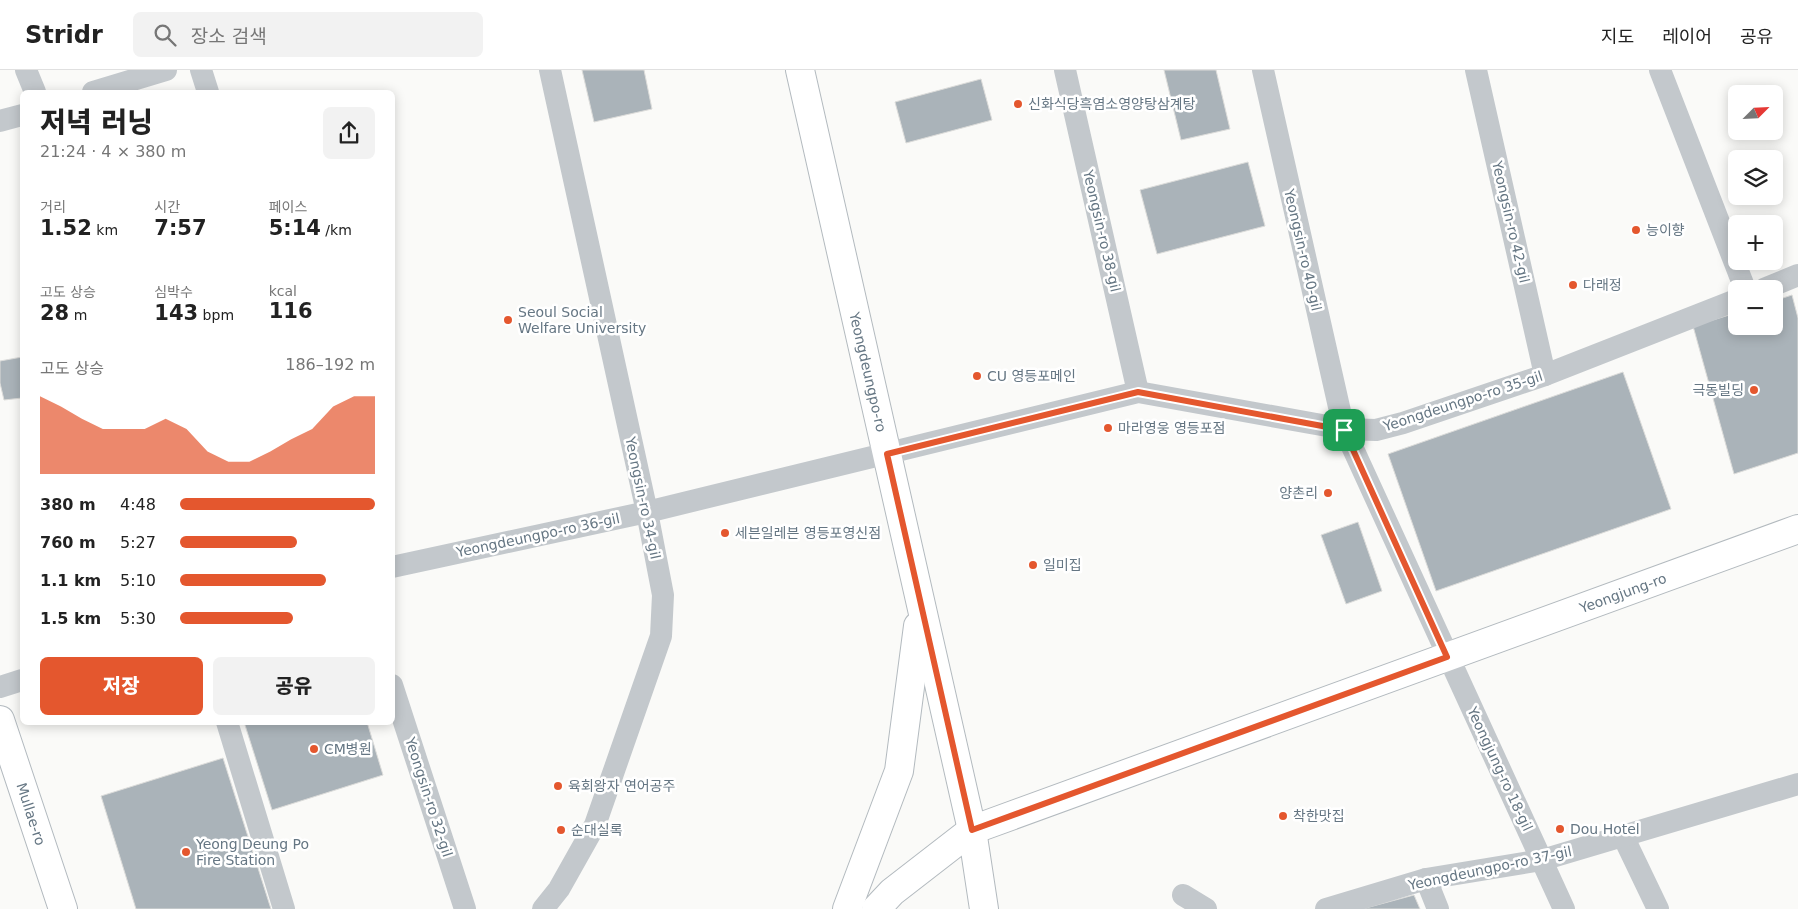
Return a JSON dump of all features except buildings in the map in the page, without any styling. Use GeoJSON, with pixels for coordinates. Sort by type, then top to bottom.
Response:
{"type":"FeatureCollection","features":[{"type":"Feature","properties":{"kind":"main road","name":"Yeongdeungpo-ro"},"geometry":{"type":"LineString","coordinates":[[800,70],[887,454],[920,610],[972,830],[984,909]]}},
{"type":"Feature","properties":{"kind":"main road","name":"Yeongjung-ro"},"geometry":{"type":"LineString","coordinates":[[876,909],[892,892],[972,830],[1798,529]]}},
{"type":"Feature","properties":{"kind":"main road"},"geometry":{"type":"LineString","coordinates":[[847,909],[899,771],[920,610]]}},
{"type":"Feature","properties":{"kind":"main road","name":"Mullae-ro"},"geometry":{"type":"LineString","coordinates":[[0,720],[63,909]]}},
{"type":"Feature","properties":{"kind":"street"},"geometry":{"type":"LineString","coordinates":[[26,70],[34,90]]}},
{"type":"Feature","properties":{"kind":"street"},"geometry":{"type":"LineString","coordinates":[[100,90],[166,70]]}},
{"type":"Feature","properties":{"kind":"street"},"geometry":{"type":"LineString","coordinates":[[201,70],[207,90]]}},
{"type":"Feature","properties":{"kind":"street","name":"Yeongsin-ro 34-gil"},"geometry":{"type":"LineString","coordinates":[[544,909],[559,889],[595,825],[661,636],[663,595],[647,512],[550,70]]}},
{"type":"Feature","properties":{"kind":"street","name":"Yeongsin-ro 38-gil"},"geometry":{"type":"LineString","coordinates":[[1065,70],[1138,392]]}},
{"type":"Feature","properties":{"kind":"street","name":"Yeongsin-ro 40-gil"},"geometry":{"type":"LineString","coordinates":[[1263,70],[1344,430]]}},
{"type":"Feature","properties":{"kind":"street","name":"Yeongsin-ro 42-gil"},"geometry":{"type":"LineString","coordinates":[[1476,70],[1545,374]]}},
{"type":"Feature","properties":{"kind":"street"},"geometry":{"type":"LineString","coordinates":[[1660,70],[1741,280]]}},
{"type":"Feature","properties":{"kind":"street"},"geometry":{"type":"LineString","coordinates":[[0,121],[20,115]]}},
{"type":"Feature","properties":{"kind":"street"},"geometry":{"type":"LineString","coordinates":[[1783,281],[1798,275]]}},
{"type":"Feature","properties":{"kind":"street","name":"Yeongdeungpo-ro 35-gil"},"geometry":{"type":"LineString","coordinates":[[887,454],[1138,392],[1344,430],[1376,430],[1403,424],[1545,374],[1728,303]]}},
{"type":"Feature","properties":{"kind":"street"},"geometry":{"type":"LineString","coordinates":[[1344,430],[1447,657]]}},
{"type":"Feature","properties":{"kind":"street","name":"Yeongdeungpo-ro 36-gil"},"geometry":{"type":"LineString","coordinates":[[395,566],[647,512],[887,454]]}},
{"type":"Feature","properties":{"kind":"street","name":"Yeongjung-ro 18-gil"},"geometry":{"type":"LineString","coordinates":[[1447,657],[1564,909]]}},
{"type":"Feature","properties":{"kind":"street"},"geometry":{"type":"LineString","coordinates":[[0,687],[20,681]]}},
{"type":"Feature","properties":{"kind":"street","name":"Yeongsin-ro 32-gil"},"geometry":{"type":"LineString","coordinates":[[395,694],[465,909]]}},
{"type":"Feature","properties":{"kind":"street"},"geometry":{"type":"LineString","coordinates":[[228,725],[284,909]]}},
{"type":"Feature","properties":{"kind":"street","name":"Yeongdeungpo-ro 37-gil"},"geometry":{"type":"LineString","coordinates":[[1326,909],[1426,879],[1542,860],[1798,784]]}},
{"type":"Feature","properties":{"kind":"street"},"geometry":{"type":"LineString","coordinates":[[1623,836],[1658,909]]}},
{"type":"Feature","properties":{"kind":"street"},"geometry":{"type":"LineString","coordinates":[[1426,879],[1438,909]]}},
{"type":"Feature","properties":{"kind":"street"},"geometry":{"type":"LineString","coordinates":[[1183,895],[1206,909]]}},
{"type":"Feature","properties":{"kind":"place","name":"신화식당흑염소영양탕삼계탕"},"geometry":{"type":"Point","coordinates":[1018,104]}},
{"type":"Feature","properties":{"kind":"place","name":"능이향"},"geometry":{"type":"Point","coordinates":[1636,230]}},
{"type":"Feature","properties":{"kind":"place","name":"다래정"},"geometry":{"type":"Point","coordinates":[1573,285]}},
{"type":"Feature","properties":{"kind":"place","name":"Seoul Social Welfare University"},"geometry":{"type":"Point","coordinates":[508,320]}},
{"type":"Feature","properties":{"kind":"place","name":"CU 영등포메인"},"geometry":{"type":"Point","coordinates":[977,376]}},
{"type":"Feature","properties":{"kind":"place","name":"극동빌딩"},"geometry":{"type":"Point","coordinates":[1754,390]}},
{"type":"Feature","properties":{"kind":"place","name":"마라영웅 영등포점"},"geometry":{"type":"Point","coordinates":[1108,428]}},
{"type":"Feature","properties":{"kind":"place","name":"양촌리"},"geometry":{"type":"Point","coordinates":[1328,493]}},
{"type":"Feature","properties":{"kind":"place","name":"세븐일레븐 영등포영신점"},"geometry":{"type":"Point","coordinates":[725,533]}},
{"type":"Feature","properties":{"kind":"place","name":"일미집"},"geometry":{"type":"Point","coordinates":[1033,565]}},
{"type":"Feature","properties":{"kind":"place","name":"CM병원"},"geometry":{"type":"Point","coordinates":[314,749]}},
{"type":"Feature","properties":{"kind":"place","name":"육회왕자 연어공주"},"geometry":{"type":"Point","coordinates":[558,786]}},
{"type":"Feature","properties":{"kind":"place","name":"착한맛집"},"geometry":{"type":"Point","coordinates":[1283,816]}},
{"type":"Feature","properties":{"kind":"place","name":"Dou Hotel"},"geometry":{"type":"Point","coordinates":[1560,829]}},
{"type":"Feature","properties":{"kind":"place","name":"순대실록"},"geometry":{"type":"Point","coordinates":[561,830]}},
{"type":"Feature","properties":{"kind":"place","name":"Yeong Deung Po Fire Station"},"geometry":{"type":"Point","coordinates":[186,852]}},
{"type":"Feature","properties":{"kind":"route"},"geometry":{"type":"LineString","coordinates":[[1138,392],[1344,430],[1447,657],[972,830],[920,610],[887,454],[1138,392]]}}]}
